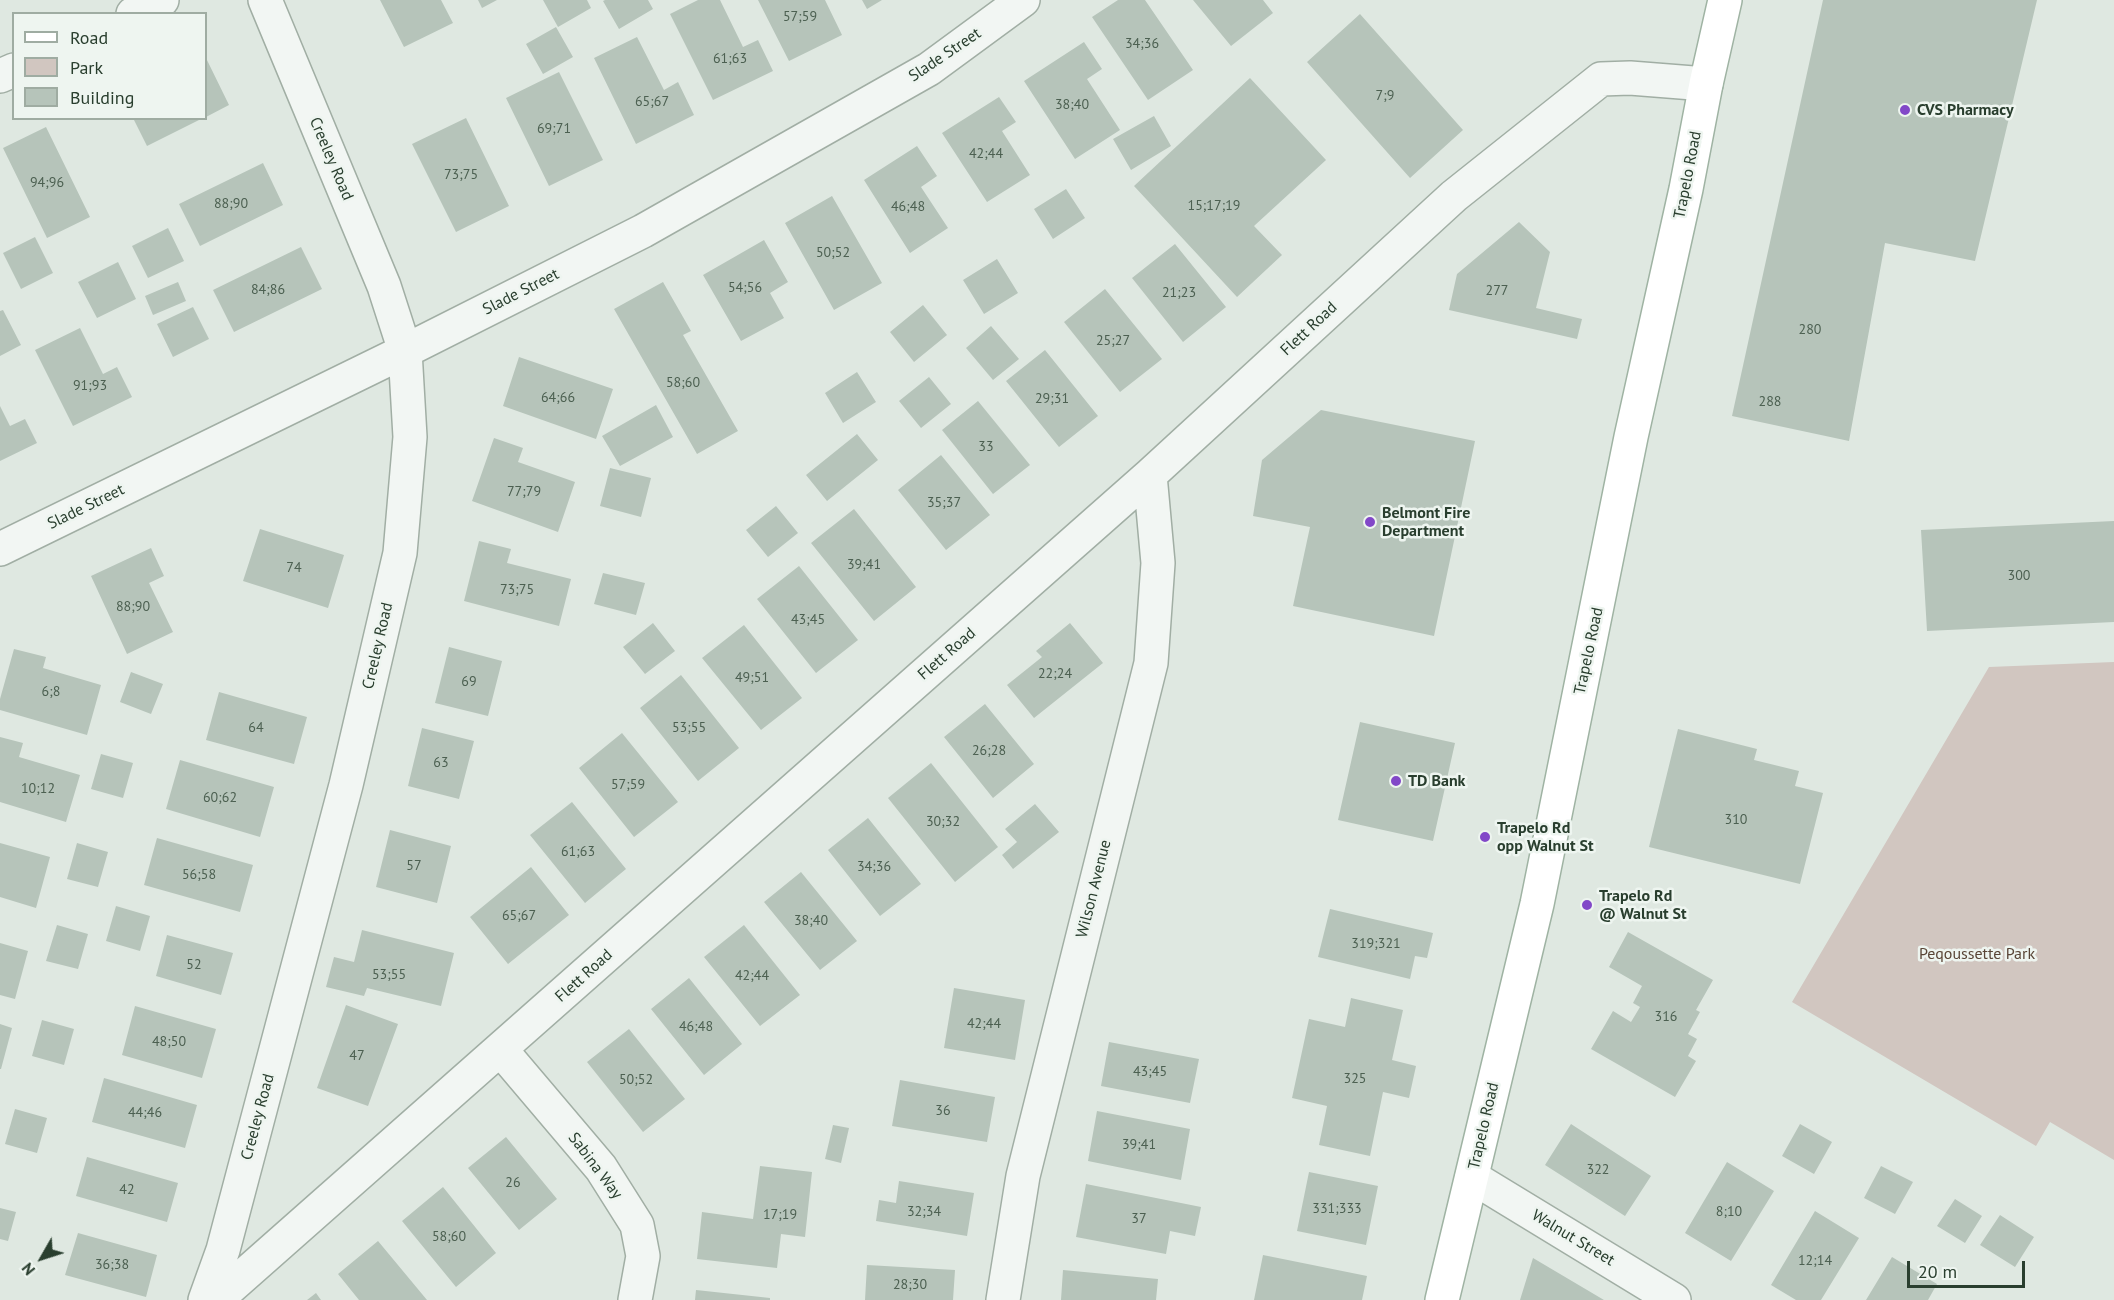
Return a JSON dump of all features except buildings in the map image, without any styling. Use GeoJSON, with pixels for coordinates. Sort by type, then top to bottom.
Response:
{"type":"FeatureCollection","features":[{"type":"Feature","properties":{"kind":"main road","name":"Trapelo Road"},"geometry":{"type":"LineString","coordinates":[[1442,1300],[1537,904],[1631,437],[1725,0]]}},
{"type":"Feature","properties":{"kind":"street"},"geometry":{"type":"LineString","coordinates":[[137,12],[162,0]]}},
{"type":"Feature","properties":{"kind":"street","name":"Creeley Road"},"geometry":{"type":"LineString","coordinates":[[205,1300],[226,1238],[346,785],[400,553],[410,437],[405,351],[384,286],[265,0]]}},
{"type":"Feature","properties":{"kind":"street","name":"Slade Street"},"geometry":{"type":"LineString","coordinates":[[0,549],[405,351],[643,231],[929,69],[1023,0]]}},
{"type":"Feature","properties":{"kind":"street","name":"Flett Road"},"geometry":{"type":"LineString","coordinates":[[216,1300],[1150,475],[1454,196],[1601,79],[1630,78],[1706,84]]}},
{"type":"Feature","properties":{"kind":"street","name":"Wilson Avenue"},"geometry":{"type":"LineString","coordinates":[[1003,1300],[1023,1176],[1152,663],[1158,563],[1150,475]]}},
{"type":"Feature","properties":{"kind":"street","name":"Sabina Way"},"geometry":{"type":"LineString","coordinates":[[501,1050],[601,1168],[637,1225],[643,1256],[635,1300]]}},
{"type":"Feature","properties":{"kind":"street","name":"Walnut Street"},"geometry":{"type":"LineString","coordinates":[[1472,1177],[1674,1300]]}},
{"type":"Feature","properties":{"kind":"green space","name":"Peqoussette Park"},"geometry":{"type":"Polygon","coordinates":[[[2114,662],[2114,1160],[2050,1122],[2036,1146],[1792,1002],[1989,667],[2114,662]]]}},
{"type":"Feature","properties":{"kind":"place","name":"CVS Pharmacy"},"geometry":{"type":"Point","coordinates":[1905,110]}},
{"type":"Feature","properties":{"kind":"place","name":"Belmont Fire Department"},"geometry":{"type":"Point","coordinates":[1370,522]}},
{"type":"Feature","properties":{"kind":"place","name":"TD Bank"},"geometry":{"type":"Point","coordinates":[1396,781]}},
{"type":"Feature","properties":{"kind":"place","name":"Trapelo Rd opp Walnut St"},"geometry":{"type":"Point","coordinates":[1485,837]}},
{"type":"Feature","properties":{"kind":"place","name":"Trapelo Rd @ Walnut St"},"geometry":{"type":"Point","coordinates":[1587,905]}}]}
